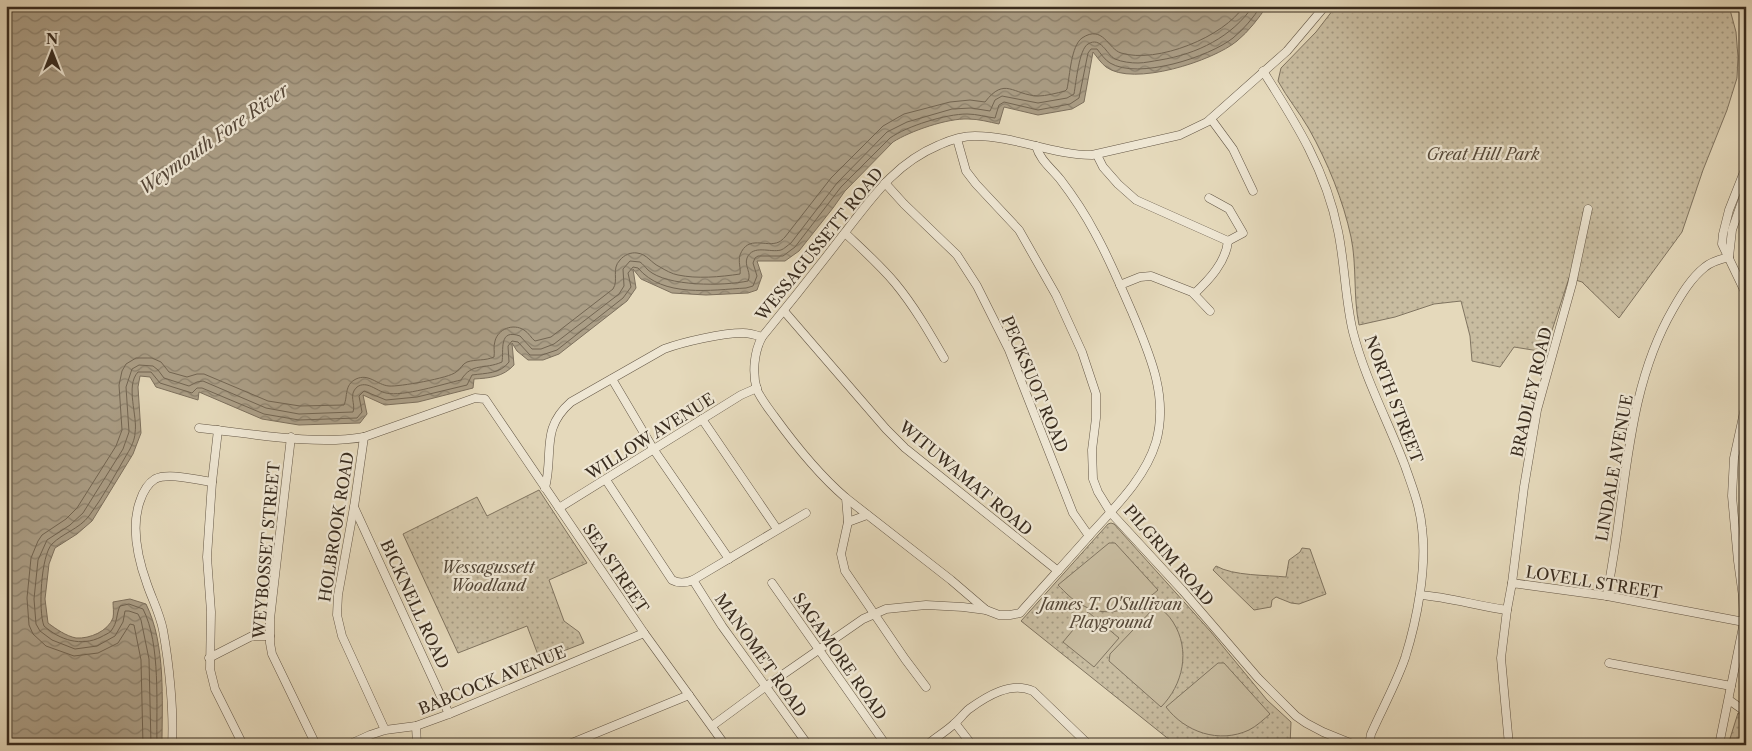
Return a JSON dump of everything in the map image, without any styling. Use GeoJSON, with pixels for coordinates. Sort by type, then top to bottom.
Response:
{"type":"FeatureCollection","features":[{"type":"Feature","properties":{"kind":"street","name":"WESSAGUSSETT ROAD"},"geometry":{"type":"LineString","coordinates":[[986,610],[829,484],[784,431],[761,398],[757,388],[755,356],[762,337],[870,200],[898,169],[914,157],[957,139],[981,136],[1078,154],[1097,155],[1180,134],[1211,119],[1287,51],[1325,6]]}},
{"type":"Feature","properties":{"kind":"street","name":"NORTH STREET"},"geometry":{"type":"LineString","coordinates":[[1263,71],[1310,149],[1331,201],[1340,242],[1348,305],[1362,363],[1389,426],[1417,501],[1422,528],[1420,595],[1404,659],[1371,734],[1369,745]]}},
{"type":"Feature","properties":{"kind":"street"},"geometry":{"type":"LineString","coordinates":[[1211,119],[1233,149],[1253,191]]}},
{"type":"Feature","properties":{"kind":"street"},"geometry":{"type":"LineString","coordinates":[[712,726],[765,687],[873,614],[886,609],[906,606],[963,607],[986,610],[999,615],[1020,613],[1110,513],[1098,492],[1094,479],[1092,450],[1096,418],[1096,394],[1082,352],[1056,295],[1019,230],[966,171],[957,139]]}},
{"type":"Feature","properties":{"kind":"street","name":"PILGRIM ROAD"},"geometry":{"type":"LineString","coordinates":[[1036,146],[1042,159],[1060,180],[1086,218],[1112,264],[1152,360],[1160,397],[1161,414],[1156,442],[1151,456],[1138,479],[1110,513],[1183,591],[1258,678],[1296,716],[1323,732],[1355,745]]}},
{"type":"Feature","properties":{"kind":"street"},"geometry":{"type":"LineString","coordinates":[[1097,155],[1103,167],[1136,200],[1225,238],[1228,241]]}},
{"type":"Feature","properties":{"kind":"street"},"geometry":{"type":"LineString","coordinates":[[1746,167],[1729,210],[1722,244],[1746,294]]}},
{"type":"Feature","properties":{"kind":"street","name":"PECKSUOT ROAD"},"geometry":{"type":"LineString","coordinates":[[885,183],[957,255],[977,286],[1010,350],[1073,513],[1089,536]]}},
{"type":"Feature","properties":{"kind":"street"},"geometry":{"type":"LineString","coordinates":[[1729,256],[1732,230],[1746,190]]}},
{"type":"Feature","properties":{"kind":"street"},"geometry":{"type":"LineString","coordinates":[[1194,294],[1215,272],[1228,241],[1243,233],[1229,209],[1209,198]]}},
{"type":"Feature","properties":{"kind":"street","name":"BRADLEY ROAD"},"geometry":{"type":"LineString","coordinates":[[1512,583],[1524,487],[1537,410],[1572,284],[1588,209]]}},
{"type":"Feature","properties":{"kind":"street"},"geometry":{"type":"LineString","coordinates":[[845,234],[895,283],[916,312],[944,358]]}},
{"type":"Feature","properties":{"kind":"street","name":"LINDALE AVENUE"},"geometry":{"type":"LineString","coordinates":[[1606,596],[1619,519],[1628,446],[1642,383],[1653,351],[1679,298],[1694,279],[1705,267],[1729,256]]}},
{"type":"Feature","properties":{"kind":"street"},"geometry":{"type":"LineString","coordinates":[[1120,285],[1140,276],[1148,276],[1194,294],[1210,312]]}},
{"type":"Feature","properties":{"kind":"street","name":"WITUWAMAT ROAD"},"geometry":{"type":"LineString","coordinates":[[784,311],[886,429],[905,448],[1058,571]]}},
{"type":"Feature","properties":{"kind":"street"},"geometry":{"type":"LineString","coordinates":[[545,488],[549,472],[552,427],[556,417],[572,402],[676,344],[735,334],[751,334],[762,337]]}},
{"type":"Feature","properties":{"kind":"street"},"geometry":{"type":"LineString","coordinates":[[612,379],[654,450],[729,559]]}},
{"type":"Feature","properties":{"kind":"street","name":"WILLOW AVENUE"},"geometry":{"type":"LineString","coordinates":[[559,508],[741,395],[757,388]]}},
{"type":"Feature","properties":{"kind":"street","name":"SEA STREET"},"geometry":{"type":"LineString","coordinates":[[364,438],[474,398],[485,399],[644,633],[725,745]]}},
{"type":"Feature","properties":{"kind":"street"},"geometry":{"type":"LineString","coordinates":[[1719,745],[1744,622],[1732,496],[1734,458],[1746,403]]}},
{"type":"Feature","properties":{"kind":"street"},"geometry":{"type":"LineString","coordinates":[[702,419],[777,529]]}},
{"type":"Feature","properties":{"kind":"street"},"geometry":{"type":"LineString","coordinates":[[199,428],[291,438],[336,440],[364,438]]}},
{"type":"Feature","properties":{"kind":"street"},"geometry":{"type":"LineString","coordinates":[[218,430],[206,557],[211,612],[211,678],[215,690],[244,745]]}},
{"type":"Feature","properties":{"kind":"street","name":"WEYBOSSET STREET"},"geometry":{"type":"LineString","coordinates":[[291,438],[270,619],[270,636],[272,654],[316,745]]}},
{"type":"Feature","properties":{"kind":"street","name":"HOLBROOK ROAD"},"geometry":{"type":"LineString","coordinates":[[364,438],[338,595],[338,624],[385,730]]}},
{"type":"Feature","properties":{"kind":"street"},"geometry":{"type":"LineString","coordinates":[[172,745],[166,644],[159,612],[146,582],[141,564],[137,516],[145,490],[150,483],[159,477],[167,476],[212,482]]}},
{"type":"Feature","properties":{"kind":"street"},"geometry":{"type":"LineString","coordinates":[[606,480],[672,580],[677,583],[693,580],[806,513]]}},
{"type":"Feature","properties":{"kind":"street"},"geometry":{"type":"LineString","coordinates":[[846,498],[848,522],[842,546],[843,564],[849,578],[873,614],[926,687]]}},
{"type":"Feature","properties":{"kind":"street","name":"BICKNELL ROAD"},"geometry":{"type":"LineString","coordinates":[[354,506],[449,714]]}},
{"type":"Feature","properties":{"kind":"street"},"geometry":{"type":"LineString","coordinates":[[848,522],[867,516]]}},
{"type":"Feature","properties":{"kind":"street","name":"MANOMET ROAD"},"geometry":{"type":"LineString","coordinates":[[693,580],[722,626],[808,745]]}},
{"type":"Feature","properties":{"kind":"street","name":"SAGAMORE ROAD"},"geometry":{"type":"LineString","coordinates":[[772,583],[886,745]]}},
{"type":"Feature","properties":{"kind":"street","name":"LOVELL STREET"},"geometry":{"type":"LineString","coordinates":[[1509,745],[1500,658],[1512,583],[1606,596],[1744,622]]}},
{"type":"Feature","properties":{"kind":"street"},"geometry":{"type":"LineString","coordinates":[[1420,595],[1507,610]]}},
{"type":"Feature","properties":{"kind":"street","name":"BABCOCK AVENUE"},"geometry":{"type":"LineString","coordinates":[[348,745],[385,730],[416,726],[449,714],[644,633]]}},
{"type":"Feature","properties":{"kind":"street"},"geometry":{"type":"LineString","coordinates":[[210,658],[252,636],[270,636]]}},
{"type":"Feature","properties":{"kind":"street"},"geometry":{"type":"LineString","coordinates":[[1609,663],[1731,686]]}},
{"type":"Feature","properties":{"kind":"street"},"geometry":{"type":"LineString","coordinates":[[928,745],[968,710],[992,694],[1004,689],[1025,687],[1033,691],[1055,710],[1089,745]]}},
{"type":"Feature","properties":{"kind":"street"},"geometry":{"type":"LineString","coordinates":[[567,745],[689,695]]}},
{"type":"Feature","properties":{"kind":"street"},"geometry":{"type":"LineString","coordinates":[[1729,700],[1746,712]]}},
{"type":"Feature","properties":{"kind":"street"},"geometry":{"type":"LineString","coordinates":[[955,723],[972,745]]}},
{"type":"Feature","properties":{"kind":"street"},"geometry":{"type":"LineString","coordinates":[[416,726],[417,745]]}},
{"type":"Feature","properties":{"kind":"green space","name":"Great Hill Park"},"geometry":{"type":"Polygon","coordinates":[[[1336,6],[1675,6],[1680,12],[1691,6],[1729,6],[1736,32],[1738,57],[1737,78],[1727,110],[1703,170],[1682,232],[1619,318],[1582,282],[1569,278],[1545,352],[1514,347],[1500,367],[1472,361],[1470,336],[1461,301],[1434,304],[1395,317],[1359,325],[1353,248],[1348,223],[1329,168],[1305,123],[1278,81],[1281,68],[1316,32],[1336,6]]]}},
{"type":"Feature","properties":{"kind":"green space","name":"Wessagussett Woodland"},"geometry":{"type":"Polygon","coordinates":[[[539,490],[587,563],[549,580],[564,621],[579,632],[584,643],[540,660],[527,626],[458,653],[403,534],[477,497],[487,516],[539,490]]]}},
{"type":"Feature","properties":{"kind":"green space","name":"James T. O'Sullivan Playground"},"geometry":{"type":"Polygon","coordinates":[[[1108,524],[1114,524],[1211,632],[1267,700],[1291,722],[1290,745],[1176,745],[1021,621],[1108,524]]]}},
{"type":"Feature","properties":{"kind":"green space"},"geometry":{"type":"Polygon","coordinates":[[[1109,543],[1115,543],[1158,590],[1132,607],[1112,612],[1102,612],[1078,603],[1058,585],[1109,543]]]}},
{"type":"Feature","properties":{"kind":"green space"},"geometry":{"type":"Polygon","coordinates":[[[1302,548],[1310,549],[1326,594],[1299,604],[1276,597],[1272,600],[1271,607],[1254,610],[1213,570],[1216,566],[1231,572],[1286,577],[1289,560],[1300,552],[1302,548]]]}},
{"type":"Feature","properties":{"kind":"green space"},"geometry":{"type":"Polygon","coordinates":[[[1157,605],[1171,619],[1179,633],[1183,655],[1182,667],[1175,688],[1161,707],[1109,661],[1110,654],[1157,605]]]}},
{"type":"Feature","properties":{"kind":"green space"},"geometry":{"type":"Polygon","coordinates":[[[1088,612],[1119,638],[1094,667],[1063,642],[1088,612]]]}},
{"type":"Feature","properties":{"kind":"green space"},"geometry":{"type":"Polygon","coordinates":[[[1218,663],[1224,663],[1270,714],[1249,730],[1226,736],[1203,733],[1183,723],[1166,707],[1218,663]]]}},
{"type":"Feature","properties":{"kind":"green space"},"geometry":{"type":"Polygon","coordinates":[[[1738,713],[1746,718],[1746,745],[1728,745],[1738,713]]]}},
{"type":"Feature","properties":{"kind":"water","name":"Weymouth Fore River"},"geometry":{"type":"Polygon","coordinates":[[[6,6],[1267,6],[1245,33],[1226,49],[1173,69],[1153,73],[1134,74],[1118,72],[1106,67],[1093,52],[1084,102],[1072,109],[1038,115],[1004,107],[999,124],[960,119],[929,126],[900,138],[893,142],[845,191],[799,251],[785,261],[757,261],[762,276],[757,290],[748,293],[706,295],[672,293],[641,279],[633,269],[636,288],[627,301],[559,354],[543,360],[528,360],[517,351],[512,343],[514,365],[501,374],[474,379],[473,388],[418,402],[385,405],[363,395],[367,414],[360,423],[299,425],[262,419],[199,392],[198,400],[156,387],[150,377],[140,376],[138,387],[141,433],[133,454],[92,521],[77,534],[55,548],[49,564],[45,599],[48,623],[65,634],[76,638],[93,636],[107,627],[113,618],[113,602],[130,599],[146,604],[157,637],[160,655],[162,673],[162,745],[6,745],[6,6]]]}}]}
